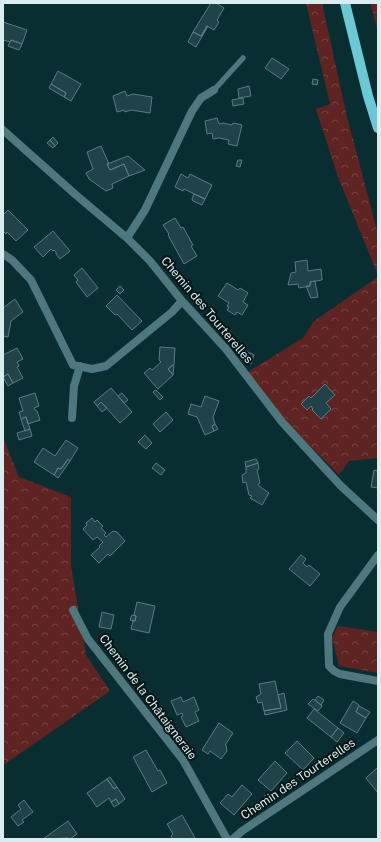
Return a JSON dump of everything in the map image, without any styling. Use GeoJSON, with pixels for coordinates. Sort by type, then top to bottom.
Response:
{"type":"FeatureCollection","features":[{"type":"Feature","properties":{"kind":"main road"},"geometry":{"type":"LineString","coordinates":[[345,3],[368,96],[378,128]]}},
{"type":"Feature","properties":{"kind":"street"},"geometry":{"type":"LineString","coordinates":[[127,238],[145,210],[192,111],[201,98],[214,90]]}},
{"type":"Feature","properties":{"kind":"street","name":"Chemin des Tourterelles"},"geometry":{"type":"LineString","coordinates":[[3,130],[127,238],[150,261],[182,301],[226,349],[282,422],[341,486],[378,520]]}},
{"type":"Feature","properties":{"kind":"street"},"geometry":{"type":"LineString","coordinates":[[3,254],[12,260],[32,280],[73,365],[92,369],[106,366],[172,312],[182,301]]}},
{"type":"Feature","properties":{"kind":"street"},"geometry":{"type":"LineString","coordinates":[[72,418],[74,386],[80,366]]}},
{"type":"Feature","properties":{"kind":"street"},"geometry":{"type":"LineString","coordinates":[[378,555],[340,607],[328,634],[329,666],[334,671],[340,674],[378,681]]}},
{"type":"Feature","properties":{"kind":"street","name":"Chemin de la Châtaigneraie"},"geometry":{"type":"LineString","coordinates":[[73,610],[88,639],[183,760],[227,839]]}},
{"type":"Feature","properties":{"kind":"street","name":"Chemin des Tourterelles"},"geometry":{"type":"LineString","coordinates":[[233,839],[378,740]]}},
{"type":"Feature","properties":{"kind":"lane"},"geometry":{"type":"LineString","coordinates":[[214,90],[243,58]]}},
{"type":"Feature","properties":{"kind":"green space"},"geometry":{"type":"Polygon","coordinates":[[[306,3],[322,3],[346,113],[378,234],[378,275],[338,177],[316,109],[330,104],[306,3]]]}},
{"type":"Feature","properties":{"kind":"green space"},"geometry":{"type":"Polygon","coordinates":[[[370,3],[378,3],[378,31],[370,3]]]}},
{"type":"Feature","properties":{"kind":"green space"},"geometry":{"type":"Polygon","coordinates":[[[378,277],[378,458],[349,461],[339,475],[284,420],[248,372],[303,338],[314,321],[378,277]]]}},
{"type":"Feature","properties":{"kind":"green space"},"geometry":{"type":"Polygon","coordinates":[[[3,437],[19,477],[71,497],[71,566],[86,655],[110,691],[5,764],[3,763],[3,437]]]}},
{"type":"Feature","properties":{"kind":"green space"},"geometry":{"type":"Polygon","coordinates":[[[338,626],[378,632],[378,673],[339,666],[332,637],[338,626]]]}},
{"type":"Feature","properties":{"kind":"building"},"geometry":{"type":"Polygon","coordinates":[[[211,3],[216,3],[224,8],[217,20],[219,22],[214,30],[207,26],[201,36],[193,32],[211,3]]]}},
{"type":"Feature","properties":{"kind":"building"},"geometry":{"type":"Polygon","coordinates":[[[3,22],[27,30],[22,44],[11,40],[10,42],[3,40],[3,22]]]}},
{"type":"Feature","properties":{"kind":"building"},"geometry":{"type":"Polygon","coordinates":[[[207,26],[196,47],[188,42],[193,32],[201,36],[207,26]]]}},
{"type":"Feature","properties":{"kind":"building"},"geometry":{"type":"Polygon","coordinates":[[[11,40],[22,44],[19,50],[8,46],[11,40]]]}},
{"type":"Feature","properties":{"kind":"building"},"geometry":{"type":"Polygon","coordinates":[[[272,58],[289,69],[281,79],[265,68],[272,58]]]}},
{"type":"Feature","properties":{"kind":"building"},"geometry":{"type":"Polygon","coordinates":[[[58,71],[81,84],[71,101],[64,97],[66,93],[51,84],[58,71]]]}},
{"type":"Feature","properties":{"kind":"building"},"geometry":{"type":"Polygon","coordinates":[[[313,79],[318,80],[317,85],[312,84],[313,79]]]}},
{"type":"Feature","properties":{"kind":"building"},"geometry":{"type":"Polygon","coordinates":[[[51,84],[66,93],[64,97],[49,88],[51,84]]]}},
{"type":"Feature","properties":{"kind":"building"},"geometry":{"type":"Polygon","coordinates":[[[249,86],[251,96],[239,98],[238,89],[249,86]]]}},
{"type":"Feature","properties":{"kind":"building"},"geometry":{"type":"Polygon","coordinates":[[[125,91],[127,96],[133,94],[152,97],[150,113],[131,110],[117,112],[113,96],[125,91]]]}},
{"type":"Feature","properties":{"kind":"building"},"geometry":{"type":"Polygon","coordinates":[[[243,98],[244,104],[233,106],[232,100],[243,98]]]}},
{"type":"Feature","properties":{"kind":"building"},"geometry":{"type":"Polygon","coordinates":[[[217,118],[219,124],[223,123],[232,125],[234,123],[242,125],[237,146],[228,144],[229,140],[219,138],[213,139],[212,133],[207,134],[205,121],[217,118]]]}},
{"type":"Feature","properties":{"kind":"building"},"geometry":{"type":"Polygon","coordinates":[[[53,137],[58,143],[55,146],[50,140],[53,137]]]}},
{"type":"Feature","properties":{"kind":"building"},"geometry":{"type":"Polygon","coordinates":[[[50,140],[55,146],[53,148],[47,143],[50,140]]]}},
{"type":"Feature","properties":{"kind":"building"},"geometry":{"type":"Polygon","coordinates":[[[101,146],[110,170],[124,164],[129,176],[112,184],[113,188],[106,191],[89,179],[86,173],[93,169],[87,152],[101,146]]]}},
{"type":"Feature","properties":{"kind":"building"},"geometry":{"type":"Polygon","coordinates":[[[128,156],[145,170],[129,176],[124,164],[110,170],[107,164],[128,156]]]}},
{"type":"Feature","properties":{"kind":"building"},"geometry":{"type":"Polygon","coordinates":[[[238,160],[242,160],[240,167],[236,166],[238,160]]]}},
{"type":"Feature","properties":{"kind":"building"},"geometry":{"type":"Polygon","coordinates":[[[181,174],[188,178],[190,174],[212,185],[205,199],[184,189],[183,191],[175,187],[181,174]]]}},
{"type":"Feature","properties":{"kind":"building"},"geometry":{"type":"Polygon","coordinates":[[[194,194],[205,199],[202,205],[193,201],[192,199],[194,194]]]}},
{"type":"Feature","properties":{"kind":"building"},"geometry":{"type":"Polygon","coordinates":[[[8,210],[28,230],[16,241],[7,232],[6,234],[3,231],[3,215],[8,210]]]}},
{"type":"Feature","properties":{"kind":"building"},"geometry":{"type":"Polygon","coordinates":[[[175,218],[181,228],[183,227],[197,256],[184,264],[163,225],[175,218]]]}},
{"type":"Feature","properties":{"kind":"building"},"geometry":{"type":"Polygon","coordinates":[[[53,231],[70,251],[60,259],[54,250],[53,251],[51,249],[43,257],[34,247],[53,231]]]}},
{"type":"Feature","properties":{"kind":"building"},"geometry":{"type":"Polygon","coordinates":[[[307,260],[308,271],[321,269],[322,280],[310,282],[310,286],[299,288],[298,284],[288,285],[291,273],[296,272],[295,262],[307,260]]]}},
{"type":"Feature","properties":{"kind":"building"},"geometry":{"type":"Polygon","coordinates":[[[82,268],[98,288],[87,297],[76,282],[78,280],[74,275],[82,268]]]}},
{"type":"Feature","properties":{"kind":"building"},"geometry":{"type":"Polygon","coordinates":[[[315,281],[318,297],[311,298],[306,286],[310,286],[310,282],[315,281]]]}},
{"type":"Feature","properties":{"kind":"building"},"geometry":{"type":"Polygon","coordinates":[[[227,283],[238,290],[240,288],[248,293],[243,302],[248,305],[242,315],[237,312],[235,315],[227,310],[229,303],[218,296],[227,283]]]}},
{"type":"Feature","properties":{"kind":"building"},"geometry":{"type":"Polygon","coordinates":[[[120,286],[124,290],[120,294],[116,290],[120,286]]]}},
{"type":"Feature","properties":{"kind":"building"},"geometry":{"type":"Polygon","coordinates":[[[117,295],[142,321],[132,330],[117,314],[115,315],[106,306],[117,295]]]}},
{"type":"Feature","properties":{"kind":"building"},"geometry":{"type":"Polygon","coordinates":[[[15,299],[23,312],[11,321],[8,337],[3,336],[3,308],[15,299]]]}},
{"type":"Feature","properties":{"kind":"building"},"geometry":{"type":"Polygon","coordinates":[[[160,347],[175,348],[174,364],[168,369],[173,375],[158,389],[144,373],[150,368],[152,370],[161,362],[159,360],[160,347]]]}},
{"type":"Feature","properties":{"kind":"building"},"geometry":{"type":"Polygon","coordinates":[[[17,348],[23,359],[17,362],[19,366],[17,367],[23,378],[13,383],[8,374],[3,377],[3,355],[17,348]]]}},
{"type":"Feature","properties":{"kind":"building"},"geometry":{"type":"Polygon","coordinates":[[[244,350],[254,355],[251,364],[240,359],[244,350]]]}},
{"type":"Feature","properties":{"kind":"building"},"geometry":{"type":"Polygon","coordinates":[[[174,364],[173,375],[168,369],[174,364]]]}},
{"type":"Feature","properties":{"kind":"building"},"geometry":{"type":"Polygon","coordinates":[[[8,374],[13,383],[8,386],[3,377],[8,374]]]}},
{"type":"Feature","properties":{"kind":"building"},"geometry":{"type":"Polygon","coordinates":[[[325,384],[335,395],[326,403],[331,409],[321,419],[312,410],[313,409],[311,406],[307,410],[301,404],[309,396],[311,398],[325,384]]]}},
{"type":"Feature","properties":{"kind":"building"},"geometry":{"type":"Polygon","coordinates":[[[111,388],[132,412],[120,423],[101,402],[97,406],[94,402],[111,388]]]}},
{"type":"Feature","properties":{"kind":"building"},"geometry":{"type":"Polygon","coordinates":[[[156,390],[163,397],[160,400],[153,392],[156,390]]]}},
{"type":"Feature","properties":{"kind":"building"},"geometry":{"type":"Polygon","coordinates":[[[35,393],[39,406],[34,408],[37,411],[40,420],[28,424],[26,417],[21,419],[19,412],[23,411],[19,398],[35,393]]]}},
{"type":"Feature","properties":{"kind":"building"},"geometry":{"type":"Polygon","coordinates":[[[122,393],[128,400],[124,403],[118,396],[122,393]]]}},
{"type":"Feature","properties":{"kind":"building"},"geometry":{"type":"Polygon","coordinates":[[[205,396],[219,401],[213,417],[215,424],[212,426],[214,431],[205,435],[197,417],[188,414],[191,404],[201,407],[205,396]]]}},
{"type":"Feature","properties":{"kind":"building"},"geometry":{"type":"Polygon","coordinates":[[[101,402],[107,408],[102,412],[97,406],[101,402]]]}},
{"type":"Feature","properties":{"kind":"building"},"geometry":{"type":"Polygon","coordinates":[[[166,412],[173,420],[160,432],[153,424],[166,412]]]}},
{"type":"Feature","properties":{"kind":"building"},"geometry":{"type":"Polygon","coordinates":[[[26,417],[30,429],[25,431],[21,419],[26,417]]]}},
{"type":"Feature","properties":{"kind":"building"},"geometry":{"type":"Polygon","coordinates":[[[215,424],[218,429],[214,431],[212,426],[215,424]]]}},
{"type":"Feature","properties":{"kind":"building"},"geometry":{"type":"Polygon","coordinates":[[[30,429],[32,436],[19,440],[17,433],[30,429]]]}},
{"type":"Feature","properties":{"kind":"building"},"geometry":{"type":"Polygon","coordinates":[[[145,435],[152,443],[146,449],[138,442],[145,435]]]}},
{"type":"Feature","properties":{"kind":"building"},"geometry":{"type":"Polygon","coordinates":[[[66,440],[78,448],[70,461],[68,459],[61,469],[58,468],[54,475],[34,462],[43,448],[55,456],[66,440]]]}},
{"type":"Feature","properties":{"kind":"building"},"geometry":{"type":"Polygon","coordinates":[[[68,459],[70,461],[58,478],[54,475],[58,468],[61,469],[68,459]]]}},
{"type":"Feature","properties":{"kind":"building"},"geometry":{"type":"Polygon","coordinates":[[[256,459],[258,463],[246,467],[245,462],[256,459]]]}},
{"type":"Feature","properties":{"kind":"building"},"geometry":{"type":"Polygon","coordinates":[[[156,463],[165,470],[161,475],[152,468],[156,463]]]}},
{"type":"Feature","properties":{"kind":"building"},"geometry":{"type":"Polygon","coordinates":[[[258,463],[259,469],[257,470],[260,483],[258,484],[269,493],[262,505],[250,498],[252,496],[249,495],[246,482],[243,483],[242,475],[246,473],[246,467],[258,463]]]}},
{"type":"Feature","properties":{"kind":"building"},"geometry":{"type":"Polygon","coordinates":[[[374,470],[378,471],[378,488],[371,487],[374,470]]]}},
{"type":"Feature","properties":{"kind":"building"},"geometry":{"type":"Polygon","coordinates":[[[92,518],[95,522],[97,520],[103,526],[101,528],[106,533],[104,535],[106,537],[113,531],[117,532],[125,541],[110,556],[108,554],[99,563],[91,555],[103,542],[97,537],[93,540],[83,529],[87,525],[86,523],[92,518]]]}},
{"type":"Feature","properties":{"kind":"building"},"geometry":{"type":"Polygon","coordinates":[[[301,555],[306,559],[303,563],[307,567],[309,565],[320,574],[310,586],[289,569],[301,555]]]}},
{"type":"Feature","properties":{"kind":"building"},"geometry":{"type":"Polygon","coordinates":[[[137,602],[155,606],[149,633],[131,629],[133,621],[135,621],[136,616],[134,615],[137,602]]]}},
{"type":"Feature","properties":{"kind":"building"},"geometry":{"type":"Polygon","coordinates":[[[102,612],[114,615],[111,629],[99,627],[102,612]]]}},
{"type":"Feature","properties":{"kind":"building"},"geometry":{"type":"Polygon","coordinates":[[[132,615],[136,616],[135,621],[130,620],[132,615]]]}},
{"type":"Feature","properties":{"kind":"building"},"geometry":{"type":"Polygon","coordinates":[[[275,681],[281,708],[264,711],[262,702],[258,703],[256,697],[261,694],[259,684],[275,681]]]}},
{"type":"Feature","properties":{"kind":"building"},"geometry":{"type":"Polygon","coordinates":[[[284,693],[287,710],[265,715],[264,711],[281,708],[278,695],[284,693]]]}},
{"type":"Feature","properties":{"kind":"building"},"geometry":{"type":"Polygon","coordinates":[[[318,696],[324,700],[321,705],[315,700],[318,696]]]}},
{"type":"Feature","properties":{"kind":"building"},"geometry":{"type":"Polygon","coordinates":[[[181,697],[183,702],[194,697],[199,710],[195,712],[199,721],[186,727],[181,717],[183,716],[182,713],[177,715],[171,701],[181,697]]]}},
{"type":"Feature","properties":{"kind":"building"},"geometry":{"type":"Polygon","coordinates":[[[313,699],[322,706],[318,711],[308,704],[313,699]]]}},
{"type":"Feature","properties":{"kind":"building"},"geometry":{"type":"Polygon","coordinates":[[[353,701],[359,705],[356,712],[366,718],[357,733],[340,723],[353,701]]]}},
{"type":"Feature","properties":{"kind":"building"},"geometry":{"type":"Polygon","coordinates":[[[359,706],[370,712],[366,718],[356,712],[359,706]]]}},
{"type":"Feature","properties":{"kind":"building"},"geometry":{"type":"Polygon","coordinates":[[[314,709],[338,728],[331,737],[307,718],[314,709]]]}},
{"type":"Feature","properties":{"kind":"building"},"geometry":{"type":"Polygon","coordinates":[[[219,723],[233,733],[225,745],[227,751],[221,759],[210,751],[208,754],[202,750],[219,723]]]}},
{"type":"Feature","properties":{"kind":"building"},"geometry":{"type":"Polygon","coordinates":[[[338,728],[344,733],[337,742],[331,737],[338,728]]]}},
{"type":"Feature","properties":{"kind":"building"},"geometry":{"type":"Polygon","coordinates":[[[297,741],[314,758],[303,770],[285,753],[297,741]]]}},
{"type":"Feature","properties":{"kind":"building"},"geometry":{"type":"Polygon","coordinates":[[[146,750],[167,783],[152,792],[133,757],[146,750]]]}},
{"type":"Feature","properties":{"kind":"building"},"geometry":{"type":"Polygon","coordinates":[[[275,761],[287,773],[271,791],[258,780],[275,761]]]}},
{"type":"Feature","properties":{"kind":"building"},"geometry":{"type":"Polygon","coordinates":[[[378,767],[378,793],[366,778],[378,767]]]}},
{"type":"Feature","properties":{"kind":"building"},"geometry":{"type":"Polygon","coordinates":[[[110,777],[117,787],[114,789],[107,779],[110,777]]]}},
{"type":"Feature","properties":{"kind":"building"},"geometry":{"type":"Polygon","coordinates":[[[107,779],[114,789],[117,787],[125,799],[119,804],[116,799],[111,802],[109,798],[97,807],[87,793],[107,779]]]}},
{"type":"Feature","properties":{"kind":"building"},"geometry":{"type":"Polygon","coordinates":[[[242,785],[252,794],[234,815],[220,803],[228,794],[232,797],[242,785]]]}},
{"type":"Feature","properties":{"kind":"building"},"geometry":{"type":"Polygon","coordinates":[[[270,793],[273,798],[268,801],[264,796],[270,793]]]}},
{"type":"Feature","properties":{"kind":"building"},"geometry":{"type":"Polygon","coordinates":[[[116,799],[119,804],[114,807],[111,802],[116,799]]]}},
{"type":"Feature","properties":{"kind":"building"},"geometry":{"type":"Polygon","coordinates":[[[24,800],[33,812],[22,820],[24,822],[18,826],[11,817],[21,809],[18,805],[24,800]]]}},
{"type":"Feature","properties":{"kind":"building"},"geometry":{"type":"Polygon","coordinates":[[[182,815],[195,838],[173,839],[171,836],[173,834],[167,824],[182,815]]]}},
{"type":"Feature","properties":{"kind":"building"},"geometry":{"type":"Polygon","coordinates":[[[68,821],[77,834],[70,839],[43,839],[68,821]]]}}]}
